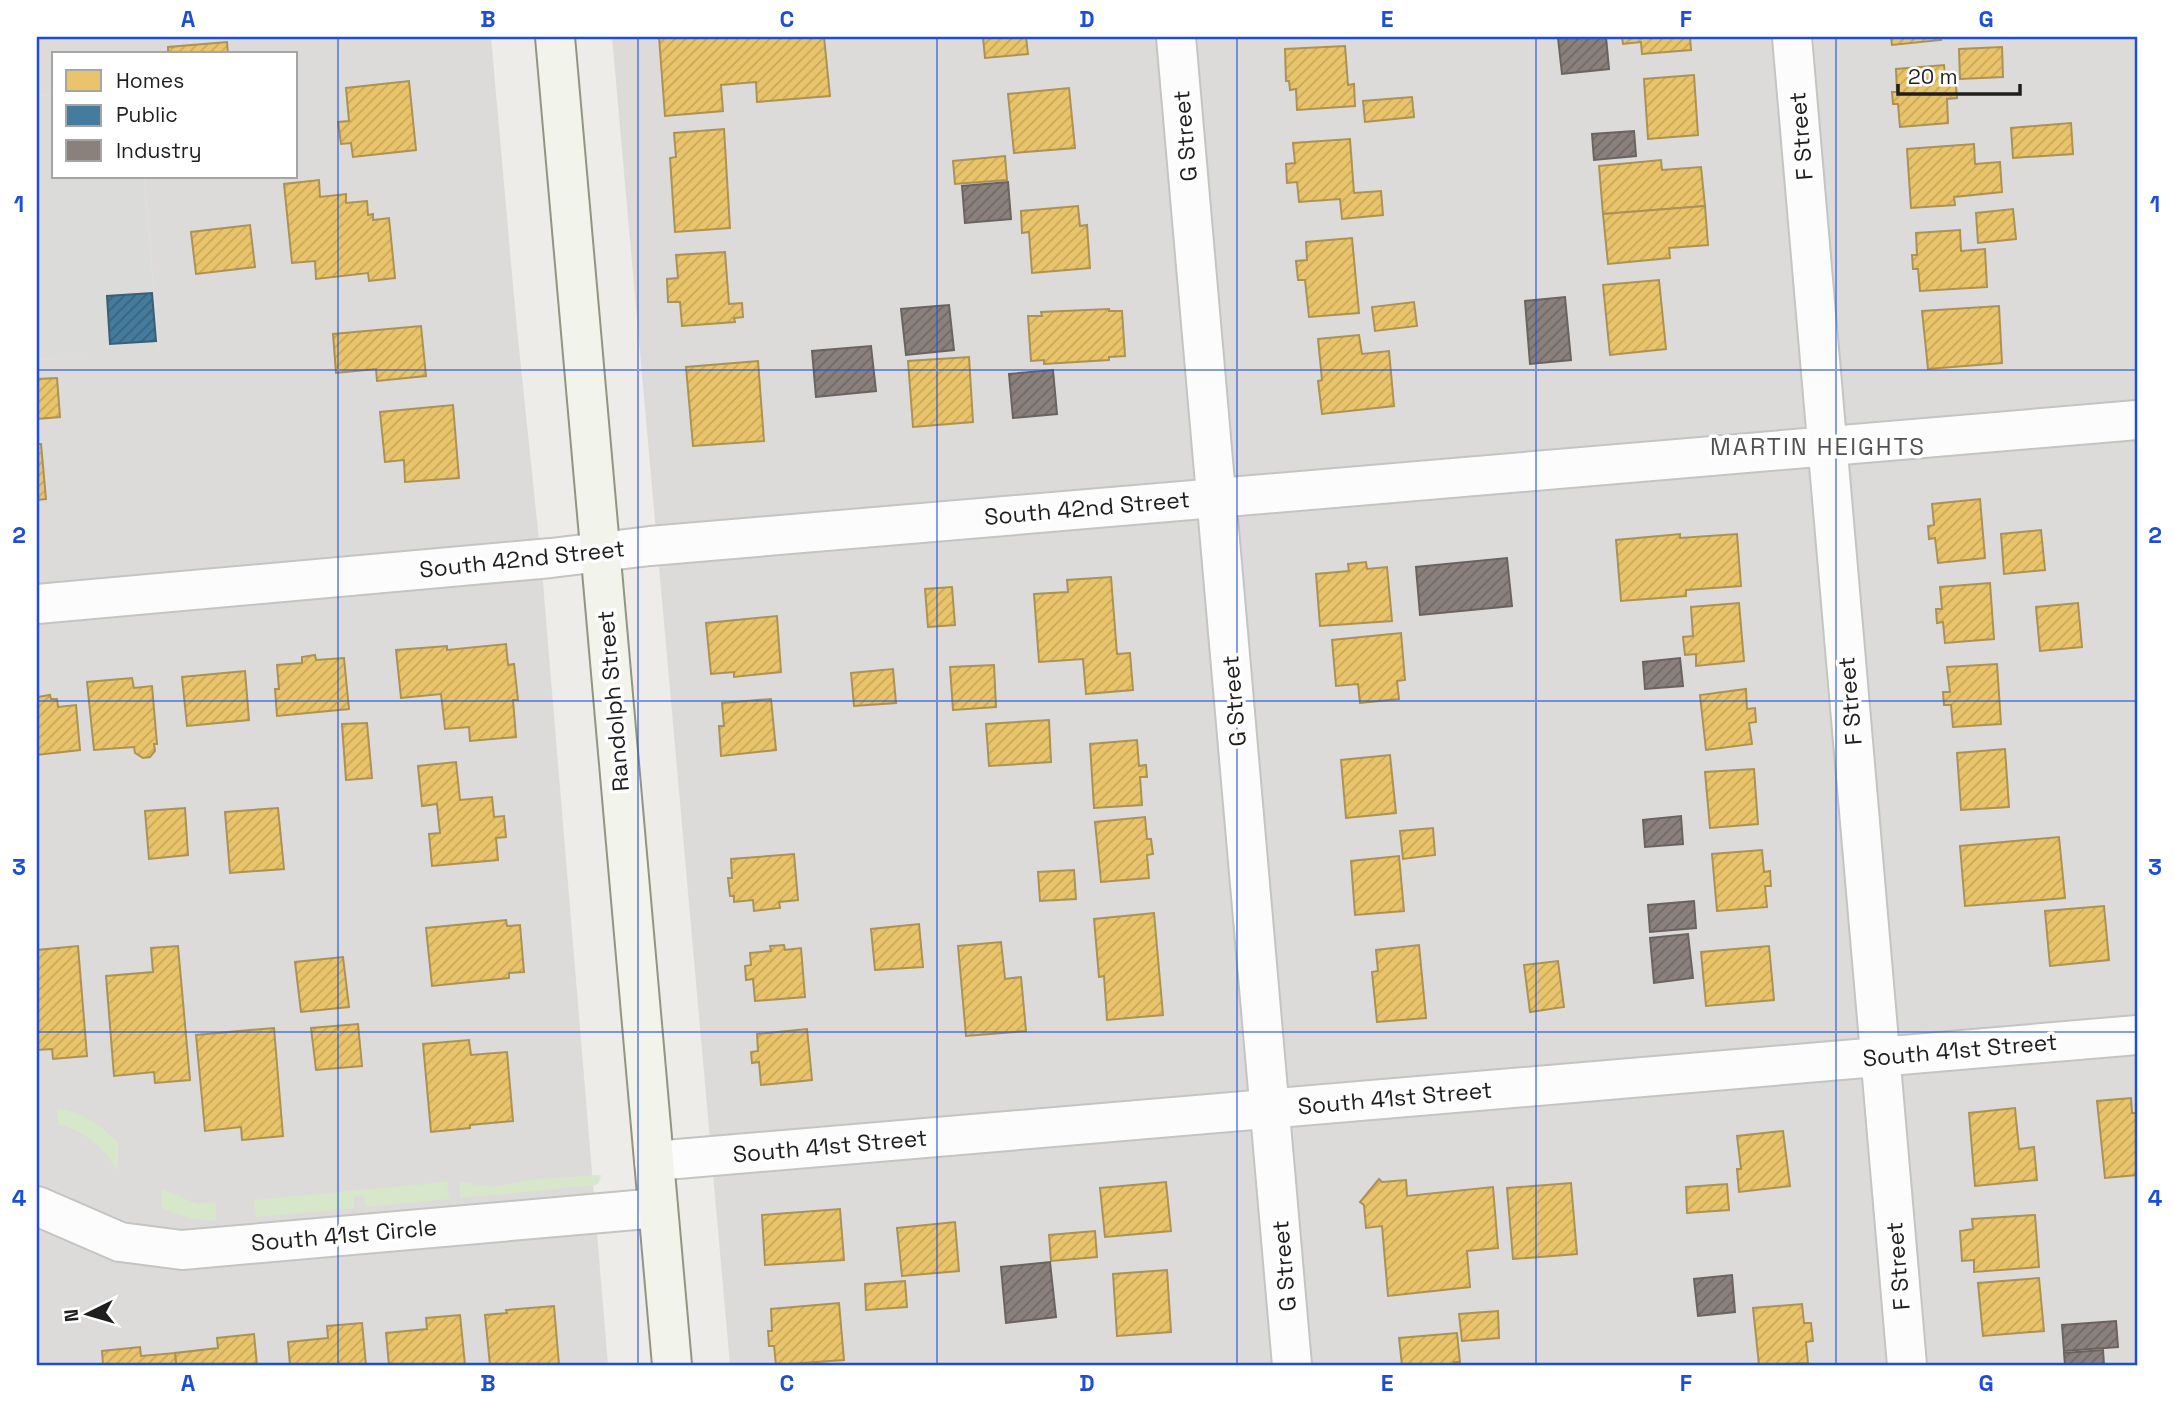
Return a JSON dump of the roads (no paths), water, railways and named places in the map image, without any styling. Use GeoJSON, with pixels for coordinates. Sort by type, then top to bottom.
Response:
{"type":"FeatureCollection","features":[{"type":"Feature","properties":{"kind":"main road","name":"Randolph Street"},"geometry":{"type":"LineString","coordinates":[[555,37],[672,1365]]}},
{"type":"Feature","properties":{"kind":"street","name":"G Street"},"geometry":{"type":"LineString","coordinates":[[1176,37],[1292,1365]]}},
{"type":"Feature","properties":{"kind":"street","name":"F Street"},"geometry":{"type":"LineString","coordinates":[[1792,37],[1907,1365]]}},
{"type":"Feature","properties":{"kind":"street","name":"South 42nd Street"},"geometry":{"type":"LineString","coordinates":[[37,604],[1216,497],[2137,420]]}},
{"type":"Feature","properties":{"kind":"street","name":"South 41st Street"},"geometry":{"type":"LineString","coordinates":[[654,1161],[2137,1035]]}},
{"type":"Feature","properties":{"kind":"street","name":"South 41st Circle"},"geometry":{"type":"LineString","coordinates":[[37,1206],[120,1242],[182,1250],[658,1208]]}},
{"type":"Feature","properties":{"kind":"district","name":"MARTIN HEIGHTS"},"geometry":{"type":"Point","coordinates":[1818,447]}}]}
